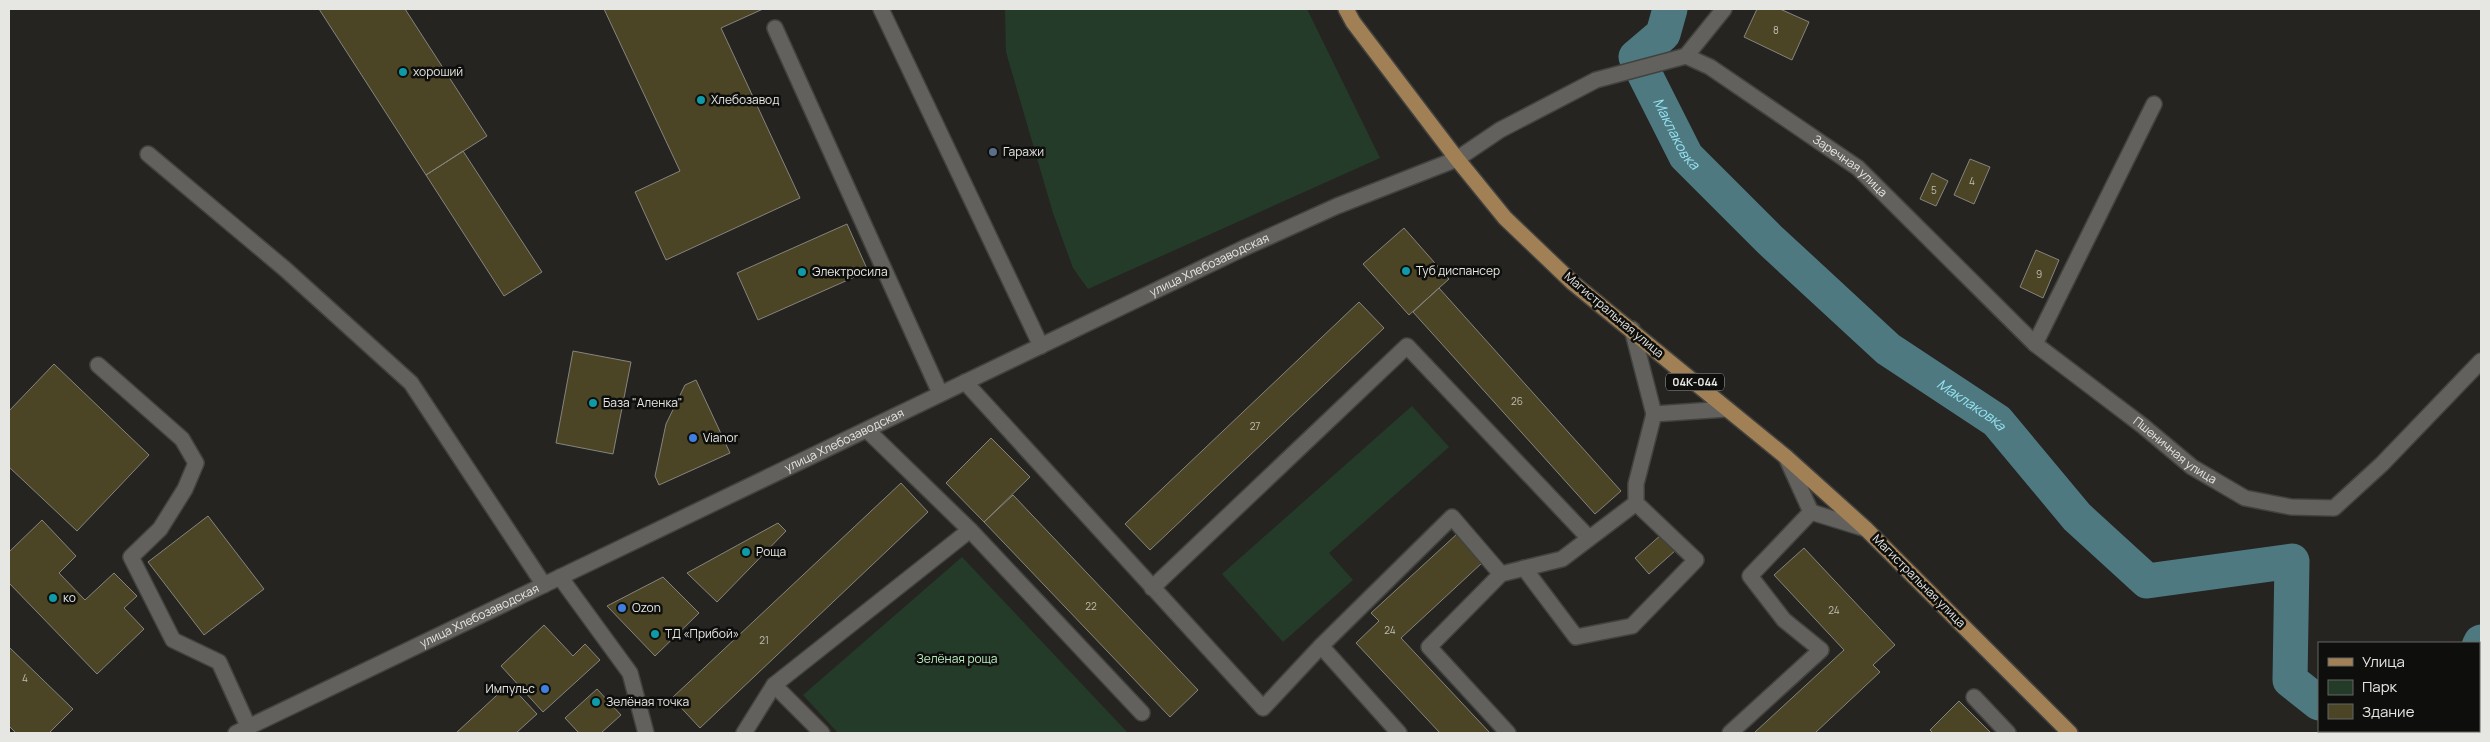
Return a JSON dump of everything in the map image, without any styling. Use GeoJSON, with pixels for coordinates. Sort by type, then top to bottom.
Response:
{"type":"FeatureCollection","features":[{"type":"Feature","properties":{"kind":"main road","name":"Магистральная улица"},"geometry":{"type":"LineString","coordinates":[[1346,9],[1353,22],[1457,159],[1506,218],[1573,283],[1786,458],[1866,529],[2070,733]]}},
{"type":"Feature","properties":{"kind":"street"},"geometry":{"type":"LineString","coordinates":[[881,9],[1041,346]]}},
{"type":"Feature","properties":{"kind":"street"},"geometry":{"type":"LineString","coordinates":[[1686,56],[1724,9]]}},
{"type":"Feature","properties":{"kind":"street"},"geometry":{"type":"LineString","coordinates":[[776,28],[940,393]]}},
{"type":"Feature","properties":{"kind":"street","name":"улица Хлебозаводская"},"geometry":{"type":"LineString","coordinates":[[243,731],[940,393],[1337,206],[1457,159],[1500,130],[1596,80],[1686,56]]}},
{"type":"Feature","properties":{"kind":"street","name":"Заречная улица"},"geometry":{"type":"LineString","coordinates":[[1686,56],[1710,67],[1858,168],[2035,344]]}},
{"type":"Feature","properties":{"kind":"street"},"geometry":{"type":"LineString","coordinates":[[2035,344],[2154,104]]}},
{"type":"Feature","properties":{"kind":"street"},"geometry":{"type":"LineString","coordinates":[[148,154],[285,269],[411,383],[544,584]]}},
{"type":"Feature","properties":{"kind":"street"},"geometry":{"type":"LineString","coordinates":[[1524,568],[1576,637],[1632,626],[1696,560],[1636,503],[1636,484],[1654,414],[1632,330]]}},
{"type":"Feature","properties":{"kind":"street","name":"Пшеничная улица"},"geometry":{"type":"LineString","coordinates":[[2035,344],[2192,467],[2245,498],[2291,507],[2334,508],[2382,464],[2481,361]]}},
{"type":"Feature","properties":{"kind":"street"},"geometry":{"type":"LineString","coordinates":[[1152,588],[1407,346],[1588,537]]}},
{"type":"Feature","properties":{"kind":"street"},"geometry":{"type":"LineString","coordinates":[[98,365],[182,439],[196,463],[185,489],[160,529],[131,557],[174,640],[219,662],[243,731]]}},
{"type":"Feature","properties":{"kind":"street"},"geometry":{"type":"LineString","coordinates":[[965,382],[1263,708],[1321,646],[1452,517],[1501,574]]}},
{"type":"Feature","properties":{"kind":"street"},"geometry":{"type":"LineString","coordinates":[[1654,414],[1727,409]]}},
{"type":"Feature","properties":{"kind":"street"},"geometry":{"type":"LineString","coordinates":[[867,430],[970,530],[1142,713]]}},
{"type":"Feature","properties":{"kind":"street"},"geometry":{"type":"LineString","coordinates":[[1786,458],[1811,512],[1866,529]]}},
{"type":"Feature","properties":{"kind":"street"},"geometry":{"type":"LineString","coordinates":[[1508,733],[1429,647],[1501,574],[1562,559],[1588,537],[1636,503]]}},
{"type":"Feature","properties":{"kind":"street"},"geometry":{"type":"LineString","coordinates":[[1730,733],[1821,650],[1784,620],[1750,576],[1811,512]]}},
{"type":"Feature","properties":{"kind":"street"},"geometry":{"type":"LineString","coordinates":[[744,733],[774,685],[970,530]]}},
{"type":"Feature","properties":{"kind":"street"},"geometry":{"type":"LineString","coordinates":[[560,577],[630,673],[646,733]]}},
{"type":"Feature","properties":{"kind":"street"},"geometry":{"type":"LineString","coordinates":[[1321,646],[1399,733]]}},
{"type":"Feature","properties":{"kind":"street"},"geometry":{"type":"LineString","coordinates":[[774,685],[822,733]]}},
{"type":"Feature","properties":{"kind":"street"},"geometry":{"type":"LineString","coordinates":[[1974,697],[2008,733]]}},
{"type":"Feature","properties":{"kind":"green space"},"geometry":{"type":"Polygon","coordinates":[[[1005,9],[1307,9],[1380,158],[1088,289],[1073,268],[1053,213],[1006,52],[1005,9]]]}},
{"type":"Feature","properties":{"kind":"green space"},"geometry":{"type":"Polygon","coordinates":[[[1412,406],[1449,447],[1329,553],[1353,580],[1283,642],[1222,574],[1412,406]]]}},
{"type":"Feature","properties":{"kind":"green space","name":"Зелёная роща"},"geometry":{"type":"Polygon","coordinates":[[[962,557],[1128,733],[838,733],[803,695],[962,557]]]}},
{"type":"Feature","properties":{"kind":"building","name":"хороший"},"geometry":{"type":"Polygon","coordinates":[[[319,9],[405,9],[487,136],[426,175],[319,9]]]}},
{"type":"Feature","properties":{"kind":"building","name":"Хлебозавод"},"geometry":{"type":"Polygon","coordinates":[[[604,9],[763,9],[721,28],[800,198],[666,260],[635,192],[680,171],[604,9]]]}},
{"type":"Feature","properties":{"kind":"building"},"geometry":{"type":"Polygon","coordinates":[[[1757,9],[1780,9],[1809,22],[1792,60],[1744,37],[1757,9]]]}},
{"type":"Feature","properties":{"kind":"building"},"geometry":{"type":"Polygon","coordinates":[[[463,151],[542,272],[504,296],[426,175],[463,151]]]}},
{"type":"Feature","properties":{"kind":"building"},"geometry":{"type":"Polygon","coordinates":[[[1970,159],[1990,167],[1974,204],[1954,195],[1970,159]]]}},
{"type":"Feature","properties":{"kind":"building"},"geometry":{"type":"Polygon","coordinates":[[[1932,173],[1948,181],[1936,206],[1920,199],[1932,173]]]}},
{"type":"Feature","properties":{"kind":"building","name":"Электросила"},"geometry":{"type":"Polygon","coordinates":[[[847,224],[868,271],[758,320],[737,273],[847,224]]]}},
{"type":"Feature","properties":{"kind":"building","name":"Туб диспансер"},"geometry":{"type":"Polygon","coordinates":[[[1404,228],[1449,279],[1409,315],[1363,264],[1404,228]]]}},
{"type":"Feature","properties":{"kind":"building"},"geometry":{"type":"Polygon","coordinates":[[[2036,250],[2059,260],[2043,298],[2020,287],[2036,250]]]}},
{"type":"Feature","properties":{"kind":"building"},"geometry":{"type":"Polygon","coordinates":[[[1439,288],[1621,491],[1595,514],[1413,312],[1439,288]]]}},
{"type":"Feature","properties":{"kind":"building"},"geometry":{"type":"Polygon","coordinates":[[[1359,302],[1384,328],[1150,550],[1125,524],[1359,302]]]}},
{"type":"Feature","properties":{"kind":"building","name":"База \"Аленка\""},"geometry":{"type":"Polygon","coordinates":[[[573,351],[631,362],[613,454],[556,443],[573,351]]]}},
{"type":"Feature","properties":{"kind":"building"},"geometry":{"type":"Polygon","coordinates":[[[54,364],[149,455],[77,531],[9,467],[9,411],[54,364]]]}},
{"type":"Feature","properties":{"kind":"building","name":"Vianor"},"geometry":{"type":"Polygon","coordinates":[[[696,380],[730,453],[659,485],[655,476],[666,424],[685,385],[696,380]]]}},
{"type":"Feature","properties":{"kind":"building"},"geometry":{"type":"Polygon","coordinates":[[[991,438],[1030,477],[984,522],[946,483],[991,438]]]}},
{"type":"Feature","properties":{"kind":"building"},"geometry":{"type":"Polygon","coordinates":[[[901,483],[928,512],[700,728],[672,698],[901,483]]]}},
{"type":"Feature","properties":{"kind":"building"},"geometry":{"type":"Polygon","coordinates":[[[1013,495],[1198,690],[1170,717],[984,522],[1013,495]]]}},
{"type":"Feature","properties":{"kind":"building"},"geometry":{"type":"Polygon","coordinates":[[[208,516],[264,589],[204,635],[148,562],[208,516]]]}},
{"type":"Feature","properties":{"kind":"building","name":"ко"},"geometry":{"type":"Polygon","coordinates":[[[42,520],[76,556],[59,573],[85,600],[114,573],[137,596],[124,608],[144,629],[97,674],[9,583],[9,552],[42,520]]]}},
{"type":"Feature","properties":{"kind":"building","name":"Роща"},"geometry":{"type":"Polygon","coordinates":[[[778,523],[786,531],[717,602],[687,573],[778,523]]]}},
{"type":"Feature","properties":{"kind":"building"},"geometry":{"type":"Polygon","coordinates":[[[1457,534],[1483,562],[1401,638],[1490,733],[1440,733],[1356,643],[1379,621],[1371,613],[1457,534]]]}},
{"type":"Feature","properties":{"kind":"building"},"geometry":{"type":"Polygon","coordinates":[[[1662,534],[1676,550],[1649,574],[1635,558],[1662,534]]]}},
{"type":"Feature","properties":{"kind":"building"},"geometry":{"type":"Polygon","coordinates":[[[1804,548],[1895,645],[1873,665],[1880,672],[1815,733],[1754,733],[1844,650],[1774,575],[1804,548]]]}},
{"type":"Feature","properties":{"kind":"building","name":"ТД «Прибой»"},"geometry":{"type":"Polygon","coordinates":[[[663,577],[699,613],[655,656],[607,606],[663,577]]]}},
{"type":"Feature","properties":{"kind":"building","name":"Импульс"},"geometry":{"type":"Polygon","coordinates":[[[544,625],[573,656],[585,644],[600,660],[543,712],[501,666],[544,625]]]}},
{"type":"Feature","properties":{"kind":"building"},"geometry":{"type":"Polygon","coordinates":[[[9,647],[73,709],[49,733],[16,733],[9,726],[9,647]]]}},
{"type":"Feature","properties":{"kind":"building"},"geometry":{"type":"Polygon","coordinates":[[[509,684],[537,714],[516,733],[456,733],[509,684]]]}},
{"type":"Feature","properties":{"kind":"building","name":"Зелёная точка"},"geometry":{"type":"Polygon","coordinates":[[[597,689],[621,715],[601,733],[579,733],[565,718],[597,689]]]}},
{"type":"Feature","properties":{"kind":"building"},"geometry":{"type":"Polygon","coordinates":[[[1959,701],[1991,733],[1933,733],[1930,730],[1959,701]]]}},
{"type":"Feature","properties":{"kind":"waterway","name":"Маклаковка"},"geometry":{"type":"LineString","coordinates":[[1670,9],[1663,34],[1636,57],[1686,156],[1769,239],[1888,349],[1997,421],[2077,517],[2147,581],[2292,561],[2290,680],[2318,702]]}},
{"type":"Feature","properties":{"kind":"place","name":"хороший"},"geometry":{"type":"Point","coordinates":[403,72]}},
{"type":"Feature","properties":{"kind":"place","name":"Хлебозавод"},"geometry":{"type":"Point","coordinates":[701,100]}},
{"type":"Feature","properties":{"kind":"place","name":"Гаражи"},"geometry":{"type":"Point","coordinates":[993,152]}},
{"type":"Feature","properties":{"kind":"place","name":"Туб диспансер"},"geometry":{"type":"Point","coordinates":[1406,271]}},
{"type":"Feature","properties":{"kind":"place","name":"Электросила"},"geometry":{"type":"Point","coordinates":[802,272]}},
{"type":"Feature","properties":{"kind":"place","name":"База \"Аленка\""},"geometry":{"type":"Point","coordinates":[593,403]}},
{"type":"Feature","properties":{"kind":"place","name":"Vianor"},"geometry":{"type":"Point","coordinates":[693,438]}},
{"type":"Feature","properties":{"kind":"place","name":"Роща"},"geometry":{"type":"Point","coordinates":[746,552]}},
{"type":"Feature","properties":{"kind":"place","name":"ко"},"geometry":{"type":"Point","coordinates":[53,598]}},
{"type":"Feature","properties":{"kind":"place","name":"Ozon"},"geometry":{"type":"Point","coordinates":[622,608]}},
{"type":"Feature","properties":{"kind":"place","name":"ТД «Прибой»"},"geometry":{"type":"Point","coordinates":[655,634]}},
{"type":"Feature","properties":{"kind":"place","name":"Импульс"},"geometry":{"type":"Point","coordinates":[545,689]}},
{"type":"Feature","properties":{"kind":"place","name":"Зелёная точка"},"geometry":{"type":"Point","coordinates":[596,702]}}]}
